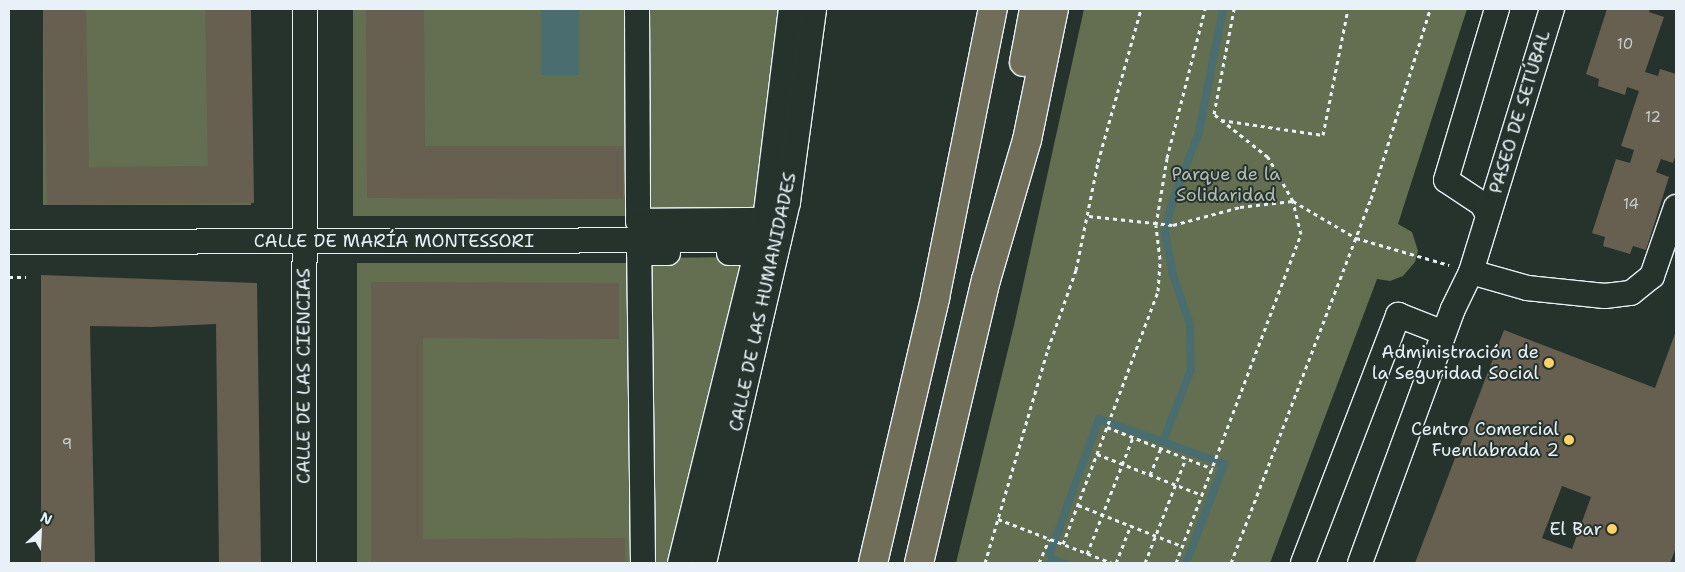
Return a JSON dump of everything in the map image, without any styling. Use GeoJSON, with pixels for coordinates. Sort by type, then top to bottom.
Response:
{"type":"FeatureCollection","features":[{"type":"Feature","properties":{"kind":"highway"},"geometry":{"type":"LineString","coordinates":[[984,56],[988,9]]}},
{"type":"Feature","properties":{"kind":"highway"},"geometry":{"type":"LineString","coordinates":[[873,563],[935,298],[993,9]]}},
{"type":"Feature","properties":{"kind":"highway"},"geometry":{"type":"LineString","coordinates":[[986,280],[1034,9]]}},
{"type":"Feature","properties":{"kind":"highway"},"geometry":{"type":"LineString","coordinates":[[919,563],[986,280],[1027,140],[1054,9]]}},
{"type":"Feature","properties":{"kind":"street","name":"CALLE DE LAS CIENCIAS"},"geometry":{"type":"LineString","coordinates":[[304,563],[305,9]]}},
{"type":"Feature","properties":{"kind":"street"},"geometry":{"type":"LineString","coordinates":[[637,9],[638,220],[765,220],[791,9]]}},
{"type":"Feature","properties":{"kind":"street","name":"CALLE DE LAS HUMANIDADES"},"geometry":{"type":"LineString","coordinates":[[704,563],[788,202],[814,9]]}},
{"type":"Feature","properties":{"kind":"street","name":"PASEO DE SETÚBAL"},"geometry":{"type":"LineString","coordinates":[[1488,216],[1482,204],[1446,180],[1497,9]]}},
{"type":"Feature","properties":{"kind":"street","name":"PASEO DE SETÚBAL"},"geometry":{"type":"LineString","coordinates":[[1360,563],[1444,334],[1471,272],[1552,9]]}},
{"type":"Feature","properties":{"kind":"street"},"geometry":{"type":"LineString","coordinates":[[1471,272],[1527,288],[1605,296],[1631,293],[1652,276],[1676,207]]}},
{"type":"Feature","properties":{"kind":"street","name":"CALLE DE MARÍA MONTESSORI"},"geometry":{"type":"LineString","coordinates":[[9,242],[779,240]]}},
{"type":"Feature","properties":{"kind":"street"},"geometry":{"type":"LineString","coordinates":[[643,563],[639,254],[756,253],[680,563]]}},
{"type":"Feature","properties":{"kind":"street"},"geometry":{"type":"LineString","coordinates":[[1302,563],[1398,315],[1444,334]]}},
{"type":"Feature","properties":{"kind":"path"},"geometry":{"type":"LineString","coordinates":[[985,563],[1048,349],[1076,270],[1089,216],[1098,162],[1142,9]]}},
{"type":"Feature","properties":{"kind":"path"},"geometry":{"type":"LineString","coordinates":[[1063,544],[1158,291],[1160,259],[1156,225],[1166,158],[1205,9]]}},
{"type":"Feature","properties":{"kind":"path"},"geometry":{"type":"LineString","coordinates":[[1176,563],[1301,234],[1293,202],[1268,157],[1214,114],[1234,9]]}},
{"type":"Feature","properties":{"kind":"path"},"geometry":{"type":"LineString","coordinates":[[1221,120],[1323,135],[1348,9]]}},
{"type":"Feature","properties":{"kind":"path"},"geometry":{"type":"LineString","coordinates":[[1231,563],[1356,238],[1430,9]]}},
{"type":"Feature","properties":{"kind":"path"},"geometry":{"type":"LineString","coordinates":[[1089,216],[1156,225],[1173,225],[1240,207],[1293,202],[1356,238],[1417,254],[1471,272]]}},
{"type":"Feature","properties":{"kind":"path"},"geometry":{"type":"LineString","coordinates":[[9,277],[26,277]]}},
{"type":"Feature","properties":{"kind":"path"},"geometry":{"type":"LineString","coordinates":[[1107,427],[1213,468]]}},
{"type":"Feature","properties":{"kind":"path"},"geometry":{"type":"LineString","coordinates":[[1087,554],[1133,437]]}},
{"type":"Feature","properties":{"kind":"path"},"geometry":{"type":"LineString","coordinates":[[1150,475],[1161,448]]}},
{"type":"Feature","properties":{"kind":"path"},"geometry":{"type":"LineString","coordinates":[[1097,454],[1202,496]]}},
{"type":"Feature","properties":{"kind":"path"},"geometry":{"type":"LineString","coordinates":[[1145,563],[1186,458]]}},
{"type":"Feature","properties":{"kind":"path"},"geometry":{"type":"LineString","coordinates":[[1078,505],[1182,546]]}},
{"type":"Feature","properties":{"kind":"path"},"geometry":{"type":"LineString","coordinates":[[998,519],[1114,563],[1131,526]]}},
{"type":"Feature","properties":{"kind":"path"},"geometry":{"type":"LineString","coordinates":[[1040,563],[1049,539]]}},
{"type":"Feature","properties":{"kind":"green space"},"geometry":{"type":"Polygon","coordinates":[[[43,9],[251,9],[251,205],[43,205],[43,9]]]}},
{"type":"Feature","properties":{"kind":"green space"},"geometry":{"type":"Polygon","coordinates":[[[353,9],[637,9],[637,216],[353,216],[353,9]]]}},
{"type":"Feature","properties":{"kind":"green space"},"geometry":{"type":"Polygon","coordinates":[[[642,9],[786,9],[758,216],[643,212],[642,9]]]}},
{"type":"Feature","properties":{"kind":"green space","name":"Parque de la Solidaridad"},"geometry":{"type":"Polygon","coordinates":[[[1084,9],[1467,9],[1398,224],[1412,232],[1418,251],[1415,262],[1403,276],[1390,281],[1377,279],[1270,563],[956,563],[1015,321],[1084,9]]]}},
{"type":"Feature","properties":{"kind":"green space"},"geometry":{"type":"Polygon","coordinates":[[[746,257],[675,563],[645,563],[644,258],[746,257]]]}},
{"type":"Feature","properties":{"kind":"green space"},"geometry":{"type":"Polygon","coordinates":[[[357,263],[641,263],[641,563],[357,563],[357,263]]]}},
{"type":"Feature","properties":{"kind":"water"},"geometry":{"type":"Polygon","coordinates":[[[541,9],[579,9],[579,75],[541,75],[541,9]]]}},
{"type":"Feature","properties":{"kind":"water"},"geometry":{"type":"Polygon","coordinates":[[[1050,554],[1074,563],[1047,563],[1050,554]]]}},
{"type":"Feature","properties":{"kind":"building"},"geometry":{"type":"Polygon","coordinates":[[[43,9],[86,9],[89,167],[208,166],[205,9],[251,9],[254,203],[47,205],[43,9]]]}},
{"type":"Feature","properties":{"kind":"building"},"geometry":{"type":"Polygon","coordinates":[[[366,9],[424,9],[425,146],[623,146],[623,199],[367,198],[366,9]]]}},
{"type":"Feature","properties":{"kind":"building"},"geometry":{"type":"Polygon","coordinates":[[[1607,9],[1650,9],[1649,12],[1664,17],[1645,72],[1658,76],[1660,69],[1676,74],[1676,153],[1673,163],[1661,159],[1656,172],[1669,177],[1646,250],[1633,246],[1630,254],[1603,246],[1605,237],[1592,233],[1616,159],[1630,163],[1634,150],[1621,146],[1639,91],[1627,87],[1625,95],[1598,86],[1599,79],[1586,74],[1607,9]]]}},
{"type":"Feature","properties":{"kind":"building"},"geometry":{"type":"Polygon","coordinates":[[[41,275],[257,283],[261,563],[219,563],[216,324],[151,327],[90,326],[95,563],[41,563],[41,275]]]}},
{"type":"Feature","properties":{"kind":"building"},"geometry":{"type":"Polygon","coordinates":[[[371,282],[619,283],[619,339],[423,338],[423,539],[625,538],[625,563],[371,563],[371,282]]]}},
{"type":"Feature","properties":{"kind":"building","name":"Centro Comercial Fuenlabrada 2"},"geometry":{"type":"Polygon","coordinates":[[[1504,330],[1655,388],[1676,331],[1676,548],[1670,563],[1415,563],[1504,330]],[[1562,486],[1542,538],[1572,549],[1591,497],[1562,486]]]}},
{"type":"Feature","properties":{"kind":"waterway"},"geometry":{"type":"LineString","coordinates":[[1163,441],[1191,370],[1190,324],[1173,275],[1165,232],[1173,200],[1199,132],[1223,9]]}},
{"type":"Feature","properties":{"kind":"waterway"},"geometry":{"type":"LineString","coordinates":[[1050,554],[1099,419],[1224,464],[1186,563]]}},
{"type":"Feature","properties":{"kind":"place","name":"Administración de la Seguridad Social"},"geometry":{"type":"Point","coordinates":[1549,363]}},
{"type":"Feature","properties":{"kind":"place","name":"Centro Comercial Fuenlabrada 2"},"geometry":{"type":"Point","coordinates":[1569,440]}},
{"type":"Feature","properties":{"kind":"place","name":"El Bar"},"geometry":{"type":"Point","coordinates":[1612,529]}}]}
